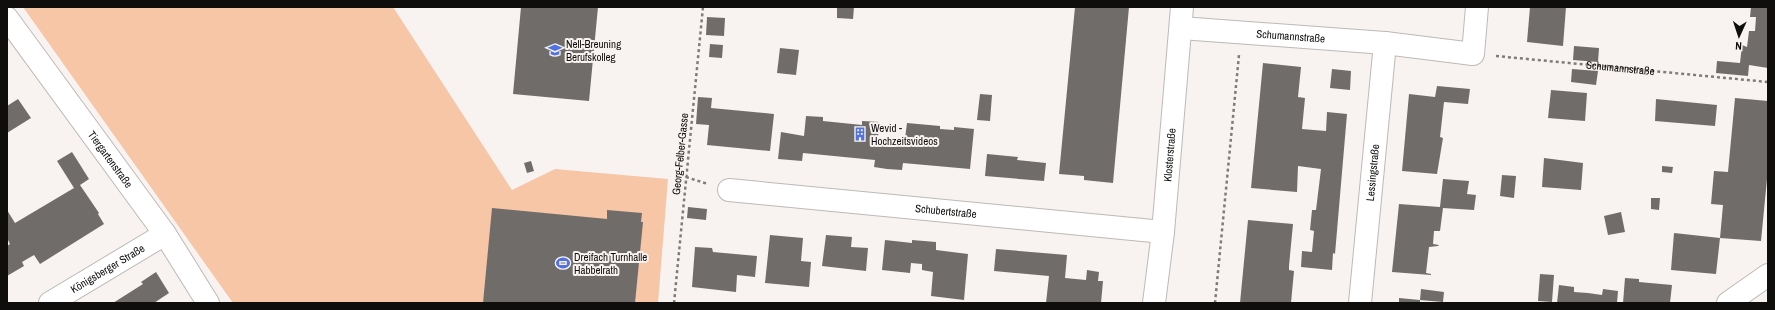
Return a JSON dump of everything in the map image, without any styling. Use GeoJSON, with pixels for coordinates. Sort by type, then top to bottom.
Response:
{"type":"FeatureCollection","features":[{"type":"Feature","properties":{"kind":"street"},"geometry":{"type":"LineString","coordinates":[[1473,54],[1476,7]]}},
{"type":"Feature","properties":{"kind":"street","name":"Tiergartenstraße"},"geometry":{"type":"LineString","coordinates":[[7,18],[165,234],[208,303]]}},
{"type":"Feature","properties":{"kind":"street","name":"Schumannstraße"},"geometry":{"type":"LineString","coordinates":[[1181,18],[1241,32],[1385,43],[1473,54]]}},
{"type":"Feature","properties":{"kind":"street","name":"Klosterstraße"},"geometry":{"type":"LineString","coordinates":[[1154,303],[1163,232],[1181,18]]}},
{"type":"Feature","properties":{"kind":"street","name":"Lessingstraße"},"geometry":{"type":"LineString","coordinates":[[1360,303],[1385,43]]}},
{"type":"Feature","properties":{"kind":"street","name":"Schubertstraße"},"geometry":{"type":"LineString","coordinates":[[729,190],[1163,232]]}},
{"type":"Feature","properties":{"kind":"street","name":"Königsberger Straße"},"geometry":{"type":"LineString","coordinates":[[50,303],[165,234]]}},
{"type":"Feature","properties":{"kind":"street"},"geometry":{"type":"LineString","coordinates":[[1728,303],[1768,275]]}},
{"type":"Feature","properties":{"kind":"path","name":"Georg-Felber-Gasse"},"geometry":{"type":"LineString","coordinates":[[674,303],[703,7]]}},
{"type":"Feature","properties":{"kind":"path"},"geometry":{"type":"LineString","coordinates":[[1215,303],[1241,32]]}},
{"type":"Feature","properties":{"kind":"path","name":"Schumannstraße"},"geometry":{"type":"LineString","coordinates":[[1473,54],[1768,82]]}},
{"type":"Feature","properties":{"kind":"shaded area"},"geometry":{"type":"Polygon","coordinates":[[[23,7],[393,7],[512,190],[555,169],[668,179],[658,303],[233,303],[23,7]]]}},
{"type":"Feature","properties":{"kind":"building","name":"Nell-Breuning Berufskolleg"},"geometry":{"type":"Polygon","coordinates":[[[521,7],[598,7],[589,101],[513,94],[521,7]]]}},
{"type":"Feature","properties":{"kind":"building"},"geometry":{"type":"Polygon","coordinates":[[[837,7],[854,7],[853,19],[837,18],[837,7]]]}},
{"type":"Feature","properties":{"kind":"building"},"geometry":{"type":"Polygon","coordinates":[[[1075,7],[1129,7],[1113,183],[1084,180],[1084,176],[1059,174],[1075,7]]]}},
{"type":"Feature","properties":{"kind":"building"},"geometry":{"type":"Polygon","coordinates":[[[1530,7],[1566,7],[1563,46],[1527,42],[1530,7]]]}},
{"type":"Feature","properties":{"kind":"building"},"geometry":{"type":"Polygon","coordinates":[[[1751,7],[1768,7],[1768,68],[1749,65],[1748,76],[1716,73],[1717,61],[1740,63],[1742,45],[1747,47],[1749,31],[1755,31],[1756,17],[1750,17],[1751,7]]]}},
{"type":"Feature","properties":{"kind":"building"},"geometry":{"type":"Polygon","coordinates":[[[707,17],[725,18],[724,36],[706,35],[707,17]]]}},
{"type":"Feature","properties":{"kind":"building"},"geometry":{"type":"Polygon","coordinates":[[[710,44],[723,45],[722,58],[709,57],[710,44]]]}},
{"type":"Feature","properties":{"kind":"building"},"geometry":{"type":"Polygon","coordinates":[[[1574,46],[1599,48],[1598,62],[1573,60],[1574,46]]]}},
{"type":"Feature","properties":{"kind":"building"},"geometry":{"type":"Polygon","coordinates":[[[780,48],[799,50],[796,75],[777,73],[780,48]]]}},
{"type":"Feature","properties":{"kind":"building"},"geometry":{"type":"Polygon","coordinates":[[[1263,63],[1301,67],[1298,97],[1305,98],[1302,129],[1326,131],[1327,112],[1347,114],[1335,254],[1333,253],[1332,270],[1301,267],[1302,251],[1312,252],[1314,231],[1310,230],[1312,210],[1316,210],[1321,169],[1298,166],[1297,192],[1251,188],[1263,63]]]}},
{"type":"Feature","properties":{"kind":"building"},"geometry":{"type":"Polygon","coordinates":[[[1332,69],[1351,71],[1350,90],[1330,88],[1332,69]]]}},
{"type":"Feature","properties":{"kind":"building"},"geometry":{"type":"Polygon","coordinates":[[[1572,69],[1598,71],[1596,85],[1571,82],[1572,69]]]}},
{"type":"Feature","properties":{"kind":"building"},"geometry":{"type":"Polygon","coordinates":[[[1437,86],[1470,89],[1468,104],[1444,102],[1440,137],[1443,138],[1437,174],[1402,171],[1409,94],[1435,97],[1437,86]]]}},
{"type":"Feature","properties":{"kind":"building"},"geometry":{"type":"Polygon","coordinates":[[[1551,90],[1587,93],[1585,121],[1548,118],[1551,90]]]}},
{"type":"Feature","properties":{"kind":"building"},"geometry":{"type":"Polygon","coordinates":[[[980,94],[992,95],[990,121],[977,120],[980,94]]]}},
{"type":"Feature","properties":{"kind":"building"},"geometry":{"type":"Polygon","coordinates":[[[698,97],[712,98],[711,108],[774,114],[770,151],[707,145],[709,125],[696,124],[698,97]]]}},
{"type":"Feature","properties":{"kind":"building"},"geometry":{"type":"Polygon","coordinates":[[[1735,98],[1768,101],[1768,169],[1761,241],[1720,238],[1723,205],[1711,204],[1714,171],[1728,172],[1735,98]]]}},
{"type":"Feature","properties":{"kind":"building"},"geometry":{"type":"Polygon","coordinates":[[[18,99],[31,118],[7,133],[7,106],[18,99]]]}},
{"type":"Feature","properties":{"kind":"building"},"geometry":{"type":"Polygon","coordinates":[[[1656,99],[1717,105],[1715,126],[1655,121],[1656,99]]]}},
{"type":"Feature","properties":{"kind":"building"},"geometry":{"type":"Polygon","coordinates":[[[806,116],[823,117],[823,121],[862,125],[862,121],[880,122],[877,144],[904,146],[907,123],[940,126],[940,129],[954,130],[954,127],[974,129],[970,169],[903,163],[902,170],[887,169],[874,167],[875,160],[803,153],[802,161],[778,159],[781,132],[804,136],[806,116]]]}},
{"type":"Feature","properties":{"kind":"building"},"geometry":{"type":"Polygon","coordinates":[[[72,152],[89,179],[80,185],[99,213],[98,214],[104,224],[40,264],[34,255],[22,262],[24,266],[7,276],[7,246],[10,244],[7,238],[7,210],[15,223],[74,188],[57,161],[72,152]]]}},
{"type":"Feature","properties":{"kind":"building"},"geometry":{"type":"Polygon","coordinates":[[[987,154],[1018,157],[1017,160],[1046,163],[1044,181],[985,176],[987,154]]]}},
{"type":"Feature","properties":{"kind":"building"},"geometry":{"type":"Polygon","coordinates":[[[1544,158],[1583,163],[1581,190],[1542,187],[1544,158]]]}},
{"type":"Feature","properties":{"kind":"building"},"geometry":{"type":"Polygon","coordinates":[[[531,161],[534,171],[527,173],[524,163],[531,161]]]}},
{"type":"Feature","properties":{"kind":"building"},"geometry":{"type":"Polygon","coordinates":[[[1662,166],[1673,167],[1672,173],[1662,172],[1662,166]]]}},
{"type":"Feature","properties":{"kind":"building"},"geometry":{"type":"Polygon","coordinates":[[[1502,175],[1516,176],[1514,198],[1500,196],[1502,175]]]}},
{"type":"Feature","properties":{"kind":"building"},"geometry":{"type":"Polygon","coordinates":[[[1443,179],[1469,181],[1467,194],[1476,195],[1474,210],[1443,208],[1440,231],[1434,231],[1433,244],[1439,245],[1429,247],[1426,273],[1431,275],[1392,272],[1399,204],[1440,207],[1443,179]]]}},
{"type":"Feature","properties":{"kind":"building"},"geometry":{"type":"Polygon","coordinates":[[[1651,198],[1660,198],[1659,210],[1651,209],[1651,198]]]}},
{"type":"Feature","properties":{"kind":"building"},"geometry":{"type":"Polygon","coordinates":[[[688,207],[707,209],[706,220],[687,218],[688,207]]]}},
{"type":"Feature","properties":{"kind":"building","name":"Dreifach Turnhalle Habbelrath"},"geometry":{"type":"Polygon","coordinates":[[[492,208],[607,219],[607,210],[642,213],[641,222],[643,222],[635,303],[483,303],[492,208]]]}},
{"type":"Feature","properties":{"kind":"building"},"geometry":{"type":"Polygon","coordinates":[[[1621,212],[1625,232],[1608,235],[1604,216],[1621,212]]]}},
{"type":"Feature","properties":{"kind":"building"},"geometry":{"type":"Polygon","coordinates":[[[1248,220],[1293,224],[1289,266],[1289,270],[1294,271],[1291,303],[1240,303],[1248,220]]]}},
{"type":"Feature","properties":{"kind":"building"},"geometry":{"type":"Polygon","coordinates":[[[1674,233],[1720,238],[1716,274],[1671,270],[1674,233]]]}},
{"type":"Feature","properties":{"kind":"building"},"geometry":{"type":"Polygon","coordinates":[[[770,235],[803,238],[801,261],[811,262],[809,287],[765,283],[770,235]]]}},
{"type":"Feature","properties":{"kind":"building"},"geometry":{"type":"Polygon","coordinates":[[[826,235],[852,237],[851,247],[868,248],[866,271],[822,266],[826,235]]]}},
{"type":"Feature","properties":{"kind":"building"},"geometry":{"type":"Polygon","coordinates":[[[885,240],[912,243],[912,240],[936,242],[936,250],[968,254],[964,300],[931,296],[933,272],[922,270],[922,264],[911,263],[910,273],[882,270],[885,240]]]}},
{"type":"Feature","properties":{"kind":"building"},"geometry":{"type":"Polygon","coordinates":[[[695,247],[712,248],[713,252],[757,256],[755,277],[737,275],[736,292],[692,287],[695,247]]]}},
{"type":"Feature","properties":{"kind":"building"},"geometry":{"type":"Polygon","coordinates":[[[996,249],[1067,255],[1065,278],[1086,280],[1087,270],[1099,272],[1098,281],[1103,281],[1101,303],[1046,303],[1049,276],[994,271],[996,249]]]}},
{"type":"Feature","properties":{"kind":"building"},"geometry":{"type":"Polygon","coordinates":[[[156,272],[169,293],[154,303],[113,303],[143,284],[141,282],[156,272]]]}},
{"type":"Feature","properties":{"kind":"building"},"geometry":{"type":"Polygon","coordinates":[[[1540,274],[1554,275],[1552,302],[1538,301],[1540,274]]]}},
{"type":"Feature","properties":{"kind":"building"},"geometry":{"type":"Polygon","coordinates":[[[1625,278],[1639,279],[1639,282],[1672,285],[1670,303],[1623,303],[1625,278]]]}},
{"type":"Feature","properties":{"kind":"building"},"geometry":{"type":"Polygon","coordinates":[[[1559,285],[1574,287],[1574,292],[1602,295],[1603,289],[1618,291],[1617,303],[1557,303],[1559,285]]]}},
{"type":"Feature","properties":{"kind":"building"},"geometry":{"type":"Polygon","coordinates":[[[1421,289],[1444,292],[1443,302],[1420,300],[1421,289]]]}},
{"type":"Feature","properties":{"kind":"building"},"geometry":{"type":"Polygon","coordinates":[[[1399,298],[1420,300],[1420,303],[1399,303],[1399,298]]]}},
{"type":"Feature","properties":{"kind":"place","name":"Nell-Breuning Berufskolleg"},"geometry":{"type":"Point","coordinates":[555,50]}},
{"type":"Feature","properties":{"kind":"place","name":"Wevid - Hochzeitsvideos"},"geometry":{"type":"Point","coordinates":[860,134]}},
{"type":"Feature","properties":{"kind":"place","name":"Dreifach Turnhalle Habbelrath"},"geometry":{"type":"Point","coordinates":[563,263]}}]}
